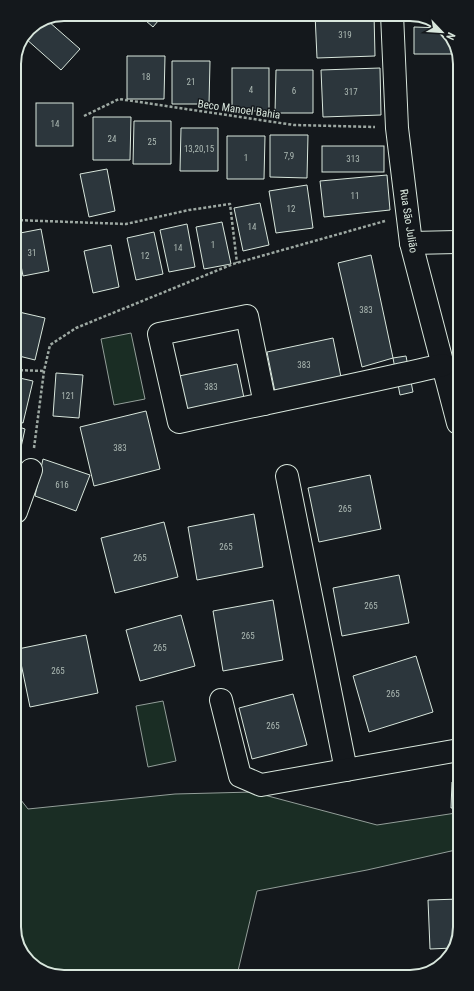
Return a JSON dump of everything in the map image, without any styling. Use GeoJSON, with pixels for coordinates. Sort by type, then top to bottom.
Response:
{"type":"FeatureCollection","features":[{"type":"Feature","properties":{"kind":"street","name":"Rua São Julião"},"geometry":{"type":"LineString","coordinates":[[392,21],[397,128],[411,243],[453,403]]}},
{"type":"Feature","properties":{"kind":"street"},"geometry":{"type":"LineString","coordinates":[[411,243],[453,242]]}},
{"type":"Feature","properties":{"kind":"street"},"geometry":{"type":"LineString","coordinates":[[265,404],[248,316],[159,334],[179,422],[265,404],[443,365]]}},
{"type":"Feature","properties":{"kind":"street"},"geometry":{"type":"LineString","coordinates":[[21,498],[31,470]]}},
{"type":"Feature","properties":{"kind":"street"},"geometry":{"type":"LineString","coordinates":[[287,476],[346,770]]}},
{"type":"Feature","properties":{"kind":"street"},"geometry":{"type":"LineString","coordinates":[[221,700],[240,776],[261,785],[453,751]]}},
{"type":"Feature","properties":{"kind":"path","name":"Beco Manoel Bahia"},"geometry":{"type":"LineString","coordinates":[[84,116],[119,99],[294,125],[397,128]]}},
{"type":"Feature","properties":{"kind":"path"},"geometry":{"type":"LineString","coordinates":[[21,220],[126,224],[189,210],[230,204],[238,263]]}},
{"type":"Feature","properties":{"kind":"path"},"geometry":{"type":"LineString","coordinates":[[21,370],[44,371]]}},
{"type":"Feature","properties":{"kind":"green space"},"geometry":{"type":"Polygon","coordinates":[[[131,333],[145,399],[114,405],[101,339],[131,333]]]}},
{"type":"Feature","properties":{"kind":"green space"},"geometry":{"type":"Polygon","coordinates":[[[163,701],[176,761],[148,767],[136,706],[163,701]]]}},
{"type":"Feature","properties":{"kind":"green space"},"geometry":{"type":"Polygon","coordinates":[[[253,792],[377,825],[453,813],[453,851],[367,870],[257,891],[238,970],[61,970],[50,968],[40,963],[32,955],[24,943],[21,927],[21,800],[28,809],[175,794],[253,792]]]}},
{"type":"Feature","properties":{"kind":"building"},"geometry":{"type":"Polygon","coordinates":[[[146,21],[158,21],[153,27],[146,21]]]}},
{"type":"Feature","properties":{"kind":"building"},"geometry":{"type":"Polygon","coordinates":[[[315,21],[374,21],[375,56],[317,58],[315,21]]]}},
{"type":"Feature","properties":{"kind":"building"},"geometry":{"type":"Polygon","coordinates":[[[51,23],[80,49],[61,70],[28,40],[40,28],[48,24],[51,23]]]}},
{"type":"Feature","properties":{"kind":"building"},"geometry":{"type":"Polygon","coordinates":[[[414,27],[434,28],[444,38],[452,54],[414,54],[414,27]]]}},
{"type":"Feature","properties":{"kind":"building"},"geometry":{"type":"Polygon","coordinates":[[[127,56],[165,56],[164,99],[127,99],[127,56]]]}},
{"type":"Feature","properties":{"kind":"building"},"geometry":{"type":"Polygon","coordinates":[[[172,61],[210,61],[209,104],[172,104],[172,61]]]}},
{"type":"Feature","properties":{"kind":"building"},"geometry":{"type":"Polygon","coordinates":[[[232,68],[269,68],[269,111],[232,111],[232,68]]]}},
{"type":"Feature","properties":{"kind":"building"},"geometry":{"type":"Polygon","coordinates":[[[380,68],[381,115],[323,117],[321,70],[380,68]]]}},
{"type":"Feature","properties":{"kind":"building"},"geometry":{"type":"Polygon","coordinates":[[[276,70],[313,70],[313,113],[275,113],[276,70]]]}},
{"type":"Feature","properties":{"kind":"building"},"geometry":{"type":"Polygon","coordinates":[[[36,103],[73,103],[73,146],[36,146],[36,103]]]}},
{"type":"Feature","properties":{"kind":"building"},"geometry":{"type":"Polygon","coordinates":[[[93,117],[131,117],[130,160],[93,160],[93,117]]]}},
{"type":"Feature","properties":{"kind":"building"},"geometry":{"type":"Polygon","coordinates":[[[134,121],[171,121],[171,164],[133,164],[134,121]]]}},
{"type":"Feature","properties":{"kind":"building"},"geometry":{"type":"Polygon","coordinates":[[[181,128],[218,128],[218,171],[180,171],[181,128]]]}},
{"type":"Feature","properties":{"kind":"building"},"geometry":{"type":"Polygon","coordinates":[[[270,135],[308,135],[307,178],[270,177],[270,135]]]}},
{"type":"Feature","properties":{"kind":"building"},"geometry":{"type":"Polygon","coordinates":[[[227,136],[265,136],[264,179],[227,179],[227,136]]]}},
{"type":"Feature","properties":{"kind":"building"},"geometry":{"type":"Polygon","coordinates":[[[322,146],[384,146],[384,172],[322,172],[322,146]]]}},
{"type":"Feature","properties":{"kind":"building"},"geometry":{"type":"Polygon","coordinates":[[[107,169],[115,211],[89,217],[80,174],[107,169]]]}},
{"type":"Feature","properties":{"kind":"building"},"geometry":{"type":"Polygon","coordinates":[[[387,175],[390,210],[324,217],[320,181],[387,175]]]}},
{"type":"Feature","properties":{"kind":"building"},"geometry":{"type":"Polygon","coordinates":[[[307,185],[313,228],[276,233],[269,191],[307,185]]]}},
{"type":"Feature","properties":{"kind":"building"},"geometry":{"type":"Polygon","coordinates":[[[260,203],[269,245],[243,251],[234,208],[260,203]]]}},
{"type":"Feature","properties":{"kind":"building"},"geometry":{"type":"Polygon","coordinates":[[[222,222],[231,264],[204,269],[196,227],[222,222]]]}},
{"type":"Feature","properties":{"kind":"building"},"geometry":{"type":"Polygon","coordinates":[[[187,224],[195,267],[169,272],[160,230],[187,224]]]}},
{"type":"Feature","properties":{"kind":"building"},"geometry":{"type":"Polygon","coordinates":[[[41,229],[49,271],[23,276],[21,266],[21,233],[41,229]]]}},
{"type":"Feature","properties":{"kind":"building"},"geometry":{"type":"Polygon","coordinates":[[[154,232],[163,274],[136,280],[127,238],[154,232]]]}},
{"type":"Feature","properties":{"kind":"building"},"geometry":{"type":"Polygon","coordinates":[[[111,245],[119,287],[93,293],[84,251],[111,245]]]}},
{"type":"Feature","properties":{"kind":"building"},"geometry":{"type":"Polygon","coordinates":[[[371,255],[393,358],[362,367],[338,263],[371,255]]]}},
{"type":"Feature","properties":{"kind":"building"},"geometry":{"type":"Polygon","coordinates":[[[21,312],[45,318],[35,360],[21,356],[21,312]]]}},
{"type":"Feature","properties":{"kind":"building"},"geometry":{"type":"Polygon","coordinates":[[[333,338],[341,377],[275,392],[267,352],[333,338]]]}},
{"type":"Feature","properties":{"kind":"building"},"geometry":{"type":"Polygon","coordinates":[[[406,356],[413,392],[400,395],[393,358],[406,356]]]}},
{"type":"Feature","properties":{"kind":"building"},"geometry":{"type":"Polygon","coordinates":[[[237,364],[244,398],[186,411],[179,376],[237,364]]]}},
{"type":"Feature","properties":{"kind":"building"},"geometry":{"type":"Polygon","coordinates":[[[56,373],[83,375],[79,418],[53,416],[56,373]]]}},
{"type":"Feature","properties":{"kind":"building"},"geometry":{"type":"Polygon","coordinates":[[[21,378],[33,381],[23,423],[21,422],[21,378]]]}},
{"type":"Feature","properties":{"kind":"building"},"geometry":{"type":"Polygon","coordinates":[[[146,411],[160,469],[94,486],[80,427],[146,411]]]}},
{"type":"Feature","properties":{"kind":"building"},"geometry":{"type":"Polygon","coordinates":[[[21,428],[25,429],[21,447],[21,428]]]}},
{"type":"Feature","properties":{"kind":"building"},"geometry":{"type":"Polygon","coordinates":[[[43,459],[90,475],[76,511],[35,496],[43,459]]]}},
{"type":"Feature","properties":{"kind":"building"},"geometry":{"type":"Polygon","coordinates":[[[370,475],[381,529],[319,542],[308,488],[370,475]]]}},
{"type":"Feature","properties":{"kind":"building"},"geometry":{"type":"Polygon","coordinates":[[[254,514],[263,567],[197,580],[188,527],[254,514]]]}},
{"type":"Feature","properties":{"kind":"building"},"geometry":{"type":"Polygon","coordinates":[[[164,522],[178,577],[115,593],[101,538],[164,522]]]}},
{"type":"Feature","properties":{"kind":"building"},"geometry":{"type":"Polygon","coordinates":[[[399,575],[409,623],[342,636],[333,588],[399,575]]]}},
{"type":"Feature","properties":{"kind":"building"},"geometry":{"type":"Polygon","coordinates":[[[273,600],[283,660],[223,671],[213,611],[273,600]]]}},
{"type":"Feature","properties":{"kind":"building"},"geometry":{"type":"Polygon","coordinates":[[[181,615],[195,666],[140,681],[126,630],[181,615]]]}},
{"type":"Feature","properties":{"kind":"building"},"geometry":{"type":"Polygon","coordinates":[[[86,635],[98,693],[30,707],[21,664],[21,648],[86,635]]]}},
{"type":"Feature","properties":{"kind":"building"},"geometry":{"type":"Polygon","coordinates":[[[416,656],[433,712],[369,732],[353,676],[416,656]]]}},
{"type":"Feature","properties":{"kind":"building"},"geometry":{"type":"Polygon","coordinates":[[[293,694],[307,745],[252,759],[239,708],[293,694]]]}},
{"type":"Feature","properties":{"kind":"building"},"geometry":{"type":"Polygon","coordinates":[[[452,782],[453,782],[453,808],[451,808],[452,782]]]}},
{"type":"Feature","properties":{"kind":"building"},"geometry":{"type":"Polygon","coordinates":[[[453,899],[453,932],[447,948],[430,949],[428,900],[453,899]]]}}]}
